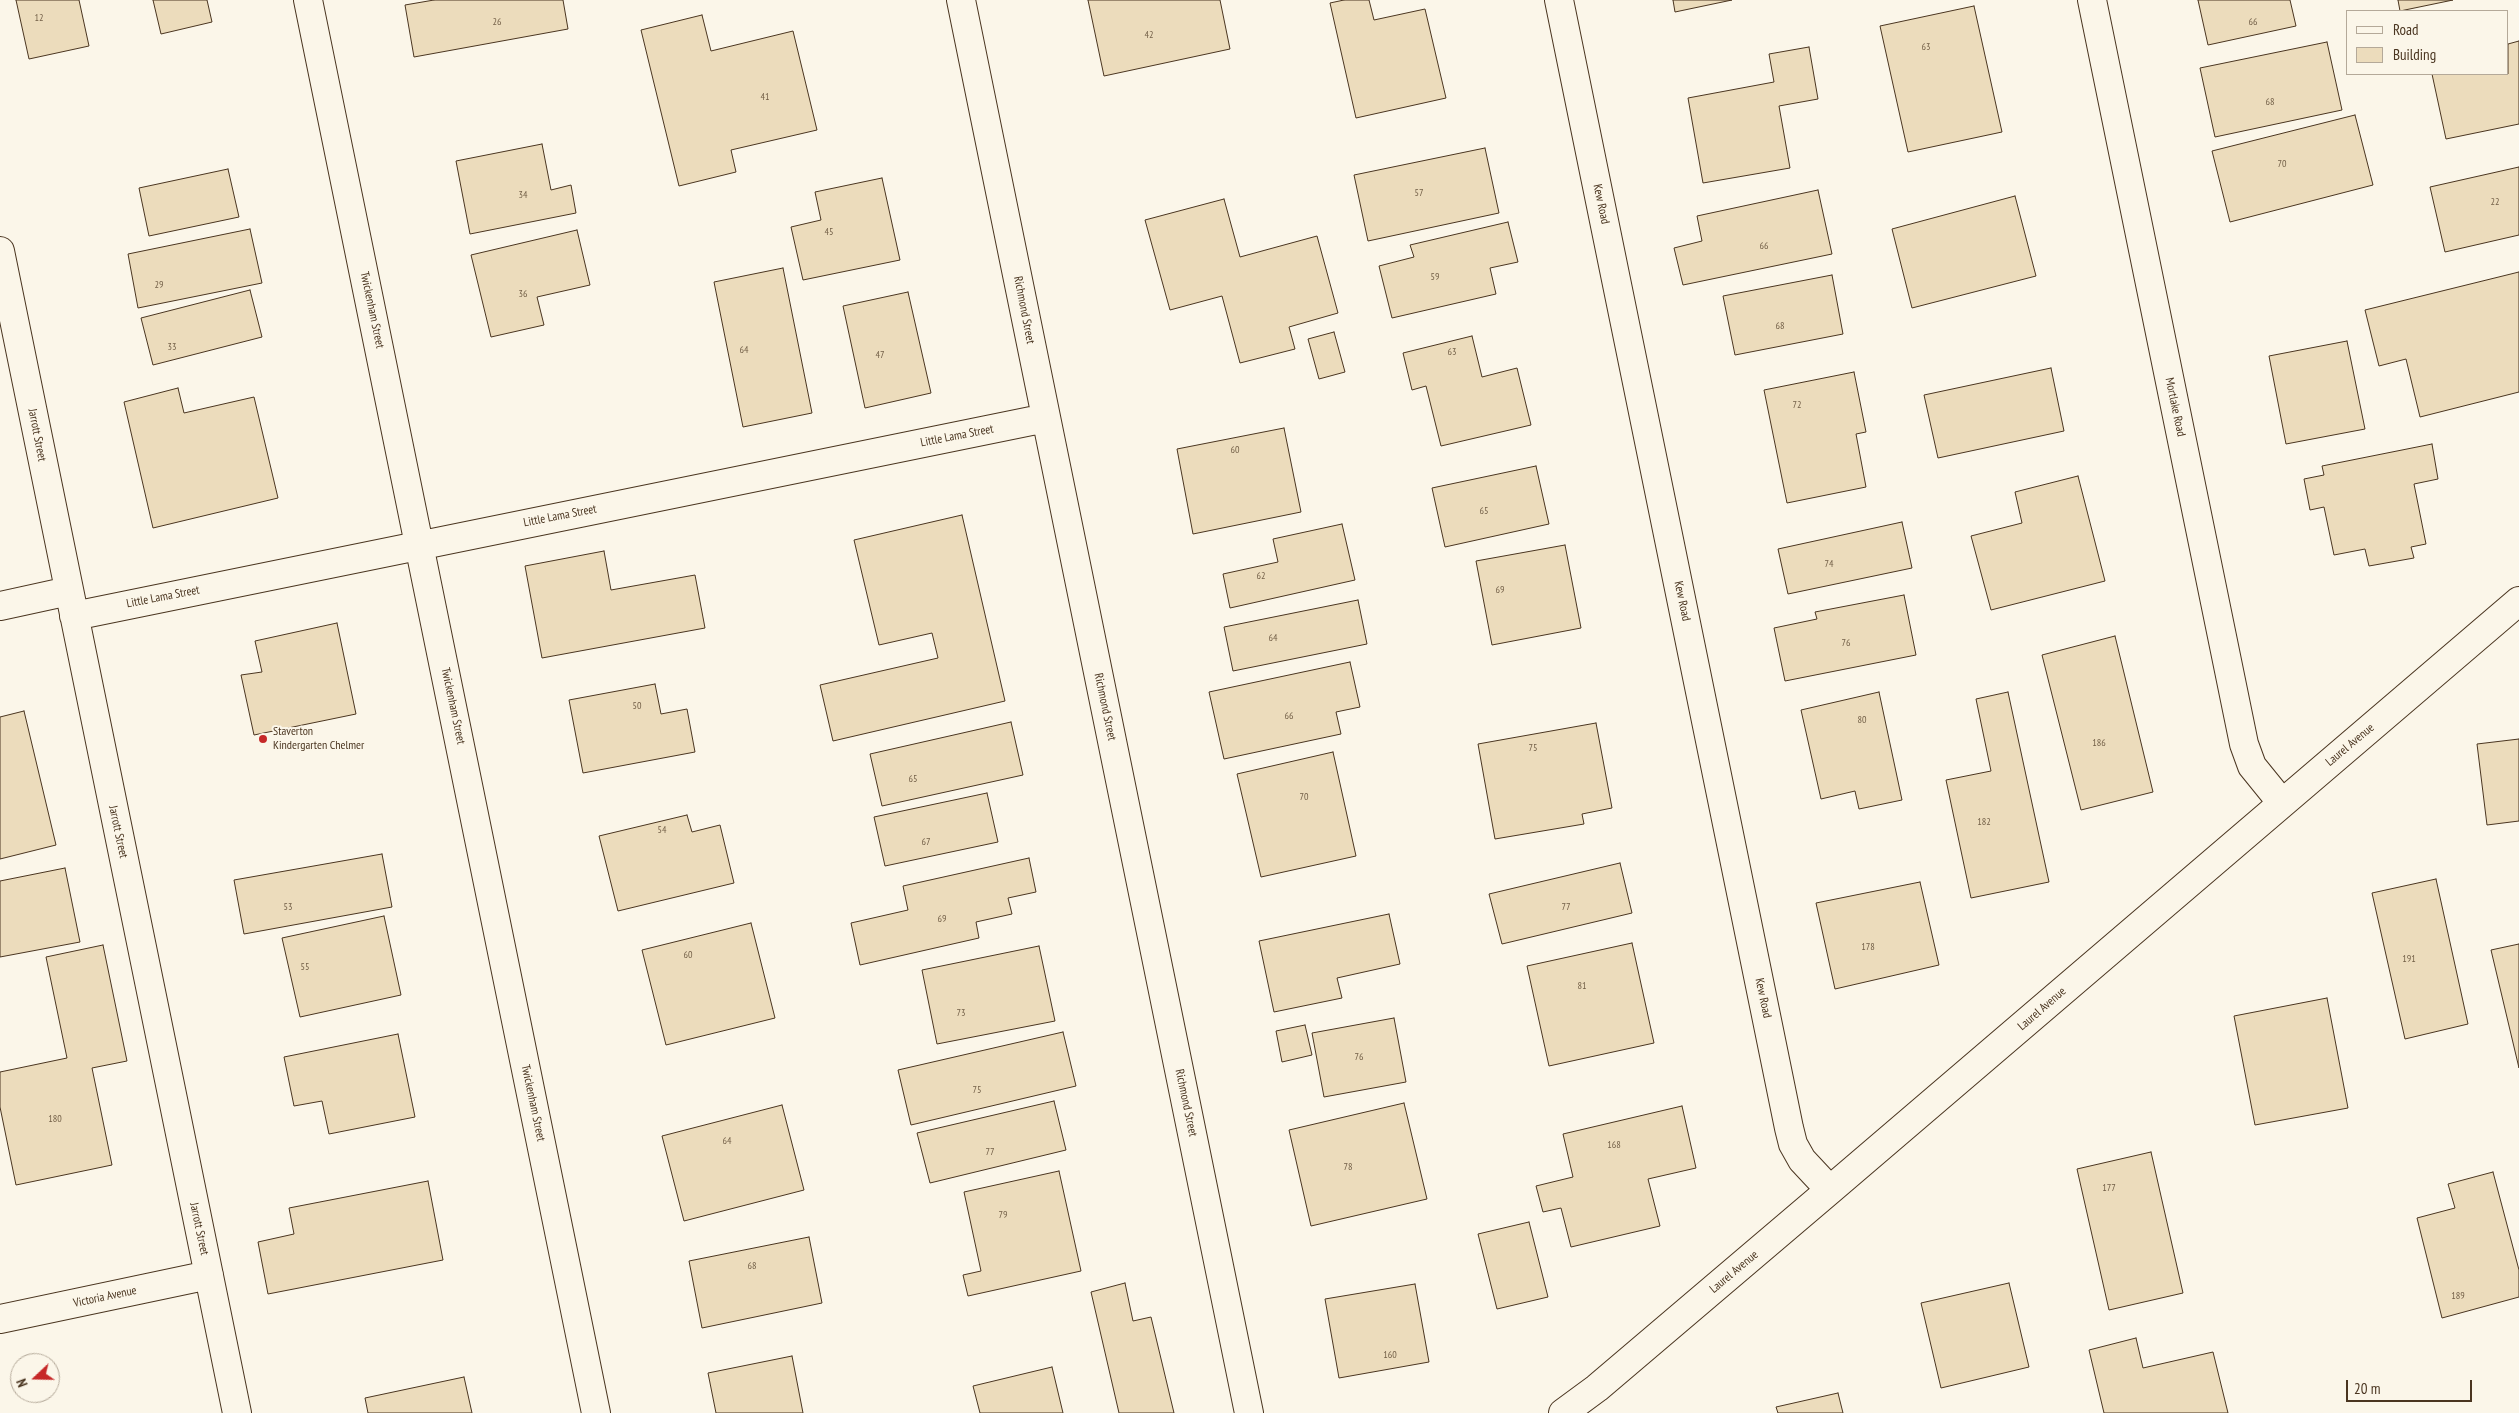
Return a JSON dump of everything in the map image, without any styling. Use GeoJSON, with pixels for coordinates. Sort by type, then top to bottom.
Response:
{"type":"FeatureCollection","features":[{"type":"Feature","properties":{"kind":"street","name":"Twickenham Street"},"geometry":{"type":"LineString","coordinates":[[308,0],[596,1413]]}},
{"type":"Feature","properties":{"kind":"street","name":"Richmond Street"},"geometry":{"type":"LineString","coordinates":[[961,0],[1249,1413]]}},
{"type":"Feature","properties":{"kind":"street","name":"Kew Road"},"geometry":{"type":"LineString","coordinates":[[1559,0],[1789,1128],[1793,1144],[1802,1160],[1830,1190]]}},
{"type":"Feature","properties":{"kind":"street","name":"Mortlake Road"},"geometry":{"type":"LineString","coordinates":[[2092,0],[2244,744],[2252,766],[2282,803]]}},
{"type":"Feature","properties":{"kind":"street","name":"Jarrott Street"},"geometry":{"type":"LineString","coordinates":[[0,251],[237,1413]]}},
{"type":"Feature","properties":{"kind":"street","name":"Little Lama Street"},"geometry":{"type":"LineString","coordinates":[[0,606],[72,604],[420,544],[1046,418]]}},
{"type":"Feature","properties":{"kind":"street","name":"Laurel Avenue"},"geometry":{"type":"LineString","coordinates":[[1563,1413],[1598,1388],[2519,601]]}},
{"type":"Feature","properties":{"kind":"street","name":"Victoria Avenue"},"geometry":{"type":"LineString","coordinates":[[0,1318],[209,1275]]}},
{"type":"Feature","properties":{"kind":"building"},"geometry":{"type":"Polygon","coordinates":[[[16,0],[79,0],[89,46],[29,59],[16,0]]]}},
{"type":"Feature","properties":{"kind":"building"},"geometry":{"type":"Polygon","coordinates":[[[153,0],[207,0],[212,22],[161,34],[153,0]]]}},
{"type":"Feature","properties":{"kind":"building"},"geometry":{"type":"Polygon","coordinates":[[[434,0],[563,0],[568,29],[414,57],[405,5],[434,0]]]}},
{"type":"Feature","properties":{"kind":"building"},"geometry":{"type":"Polygon","coordinates":[[[1088,0],[1220,0],[1230,49],[1104,76],[1088,0]]]}},
{"type":"Feature","properties":{"kind":"building"},"geometry":{"type":"Polygon","coordinates":[[[1344,0],[1369,0],[1374,20],[1425,9],[1446,98],[1356,118],[1330,3],[1344,0]]]}},
{"type":"Feature","properties":{"kind":"building"},"geometry":{"type":"Polygon","coordinates":[[[1673,0],[1732,0],[1675,12],[1673,0]]]}},
{"type":"Feature","properties":{"kind":"building"},"geometry":{"type":"Polygon","coordinates":[[[2198,0],[2290,0],[2296,26],[2208,45],[2198,0]]]}},
{"type":"Feature","properties":{"kind":"building"},"geometry":{"type":"Polygon","coordinates":[[[2398,0],[2453,0],[2405,10],[2400,10],[2398,0]]]}},
{"type":"Feature","properties":{"kind":"building"},"geometry":{"type":"Polygon","coordinates":[[[1974,6],[2002,132],[1908,152],[1880,26],[1974,6]]]}},
{"type":"Feature","properties":{"kind":"building"},"geometry":{"type":"Polygon","coordinates":[[[702,15],[711,51],[793,31],[817,130],[731,150],[736,172],[679,186],[641,30],[702,15]]]}},
{"type":"Feature","properties":{"kind":"building"},"geometry":{"type":"Polygon","coordinates":[[[2519,41],[2519,124],[2446,139],[2432,75],[2509,75],[2509,44],[2519,41]]]}},
{"type":"Feature","properties":{"kind":"building"},"geometry":{"type":"Polygon","coordinates":[[[2327,42],[2342,110],[2215,137],[2200,68],[2327,42]]]}},
{"type":"Feature","properties":{"kind":"building"},"geometry":{"type":"Polygon","coordinates":[[[1809,47],[1818,99],[1779,106],[1790,168],[1703,183],[1688,98],[1774,82],[1769,54],[1809,47]]]}},
{"type":"Feature","properties":{"kind":"building"},"geometry":{"type":"Polygon","coordinates":[[[2355,115],[2373,185],[2230,222],[2212,151],[2355,115]]]}},
{"type":"Feature","properties":{"kind":"building"},"geometry":{"type":"Polygon","coordinates":[[[542,144],[551,190],[571,185],[576,213],[470,234],[456,161],[542,144]]]}},
{"type":"Feature","properties":{"kind":"building"},"geometry":{"type":"Polygon","coordinates":[[[1485,148],[1499,213],[1368,241],[1354,175],[1485,148]]]}},
{"type":"Feature","properties":{"kind":"building"},"geometry":{"type":"Polygon","coordinates":[[[2519,167],[2519,235],[2445,252],[2430,187],[2519,167]]]}},
{"type":"Feature","properties":{"kind":"building"},"geometry":{"type":"Polygon","coordinates":[[[228,169],[239,217],[149,236],[139,188],[228,169]]]}},
{"type":"Feature","properties":{"kind":"building"},"geometry":{"type":"Polygon","coordinates":[[[882,178],[900,260],[803,280],[791,227],[821,220],[815,192],[882,178]]]}},
{"type":"Feature","properties":{"kind":"building"},"geometry":{"type":"Polygon","coordinates":[[[1818,190],[1832,254],[1683,285],[1674,248],[1702,241],[1697,216],[1818,190]]]}},
{"type":"Feature","properties":{"kind":"building"},"geometry":{"type":"Polygon","coordinates":[[[2015,196],[2036,276],[1912,308],[1892,229],[2015,196]]]}},
{"type":"Feature","properties":{"kind":"building"},"geometry":{"type":"Polygon","coordinates":[[[1224,199],[1240,257],[1317,236],[1338,313],[1289,327],[1295,349],[1240,363],[1222,296],[1170,310],[1145,220],[1224,199]]]}},
{"type":"Feature","properties":{"kind":"building"},"geometry":{"type":"Polygon","coordinates":[[[1508,222],[1518,262],[1490,268],[1496,294],[1392,318],[1379,266],[1414,257],[1410,245],[1508,222]]]}},
{"type":"Feature","properties":{"kind":"building"},"geometry":{"type":"Polygon","coordinates":[[[250,229],[262,283],[138,308],[128,254],[250,229]]]}},
{"type":"Feature","properties":{"kind":"building"},"geometry":{"type":"Polygon","coordinates":[[[577,230],[590,285],[537,297],[544,325],[491,337],[471,255],[577,230]]]}},
{"type":"Feature","properties":{"kind":"building"},"geometry":{"type":"Polygon","coordinates":[[[783,268],[812,413],[743,427],[714,282],[783,268]]]}},
{"type":"Feature","properties":{"kind":"building"},"geometry":{"type":"Polygon","coordinates":[[[2519,272],[2519,392],[2420,417],[2406,359],[2379,366],[2365,310],[2519,272]]]}},
{"type":"Feature","properties":{"kind":"building"},"geometry":{"type":"Polygon","coordinates":[[[1832,275],[1843,334],[1735,355],[1723,296],[1832,275]]]}},
{"type":"Feature","properties":{"kind":"building"},"geometry":{"type":"Polygon","coordinates":[[[250,290],[262,337],[153,365],[141,318],[250,290]]]}},
{"type":"Feature","properties":{"kind":"building"},"geometry":{"type":"Polygon","coordinates":[[[908,292],[931,393],[865,408],[843,306],[908,292]]]}},
{"type":"Feature","properties":{"kind":"building"},"geometry":{"type":"Polygon","coordinates":[[[1334,332],[1345,372],[1319,379],[1308,339],[1334,332]]]}},
{"type":"Feature","properties":{"kind":"building"},"geometry":{"type":"Polygon","coordinates":[[[1472,336],[1482,377],[1517,368],[1531,425],[1441,446],[1426,386],[1412,390],[1403,353],[1472,336]]]}},
{"type":"Feature","properties":{"kind":"building"},"geometry":{"type":"Polygon","coordinates":[[[2347,341],[2365,429],[2286,444],[2269,356],[2347,341]]]}},
{"type":"Feature","properties":{"kind":"building"},"geometry":{"type":"Polygon","coordinates":[[[2051,368],[2064,431],[1938,458],[1924,395],[2051,368]]]}},
{"type":"Feature","properties":{"kind":"building"},"geometry":{"type":"Polygon","coordinates":[[[1854,372],[1866,432],[1856,434],[1866,487],[1787,503],[1764,390],[1854,372]]]}},
{"type":"Feature","properties":{"kind":"building"},"geometry":{"type":"Polygon","coordinates":[[[178,388],[184,413],[254,397],[278,498],[153,528],[124,402],[178,388]]]}},
{"type":"Feature","properties":{"kind":"building"},"geometry":{"type":"Polygon","coordinates":[[[1284,428],[1301,512],[1193,534],[1177,449],[1284,428]]]}},
{"type":"Feature","properties":{"kind":"building"},"geometry":{"type":"Polygon","coordinates":[[[2432,444],[2438,479],[2414,484],[2426,544],[2411,547],[2414,558],[2369,566],[2365,549],[2334,555],[2324,507],[2310,510],[2304,479],[2324,475],[2322,466],[2432,444]]]}},
{"type":"Feature","properties":{"kind":"building"},"geometry":{"type":"Polygon","coordinates":[[[1536,466],[1549,524],[1445,547],[1432,488],[1536,466]]]}},
{"type":"Feature","properties":{"kind":"building"},"geometry":{"type":"Polygon","coordinates":[[[2078,476],[2105,581],[1991,610],[1971,536],[2022,523],[2015,492],[2078,476]]]}},
{"type":"Feature","properties":{"kind":"building"},"geometry":{"type":"Polygon","coordinates":[[[962,515],[1005,701],[833,741],[820,685],[938,658],[932,633],[879,645],[854,540],[962,515]]]}},
{"type":"Feature","properties":{"kind":"building"},"geometry":{"type":"Polygon","coordinates":[[[1902,522],[1912,568],[1788,594],[1778,549],[1902,522]]]}},
{"type":"Feature","properties":{"kind":"building"},"geometry":{"type":"Polygon","coordinates":[[[1342,524],[1355,580],[1230,608],[1223,574],[1278,562],[1273,539],[1342,524]]]}},
{"type":"Feature","properties":{"kind":"building"},"geometry":{"type":"Polygon","coordinates":[[[1565,545],[1581,628],[1492,645],[1476,561],[1565,545]]]}},
{"type":"Feature","properties":{"kind":"building"},"geometry":{"type":"Polygon","coordinates":[[[604,551],[611,590],[695,575],[705,628],[542,658],[525,566],[604,551]]]}},
{"type":"Feature","properties":{"kind":"building"},"geometry":{"type":"Polygon","coordinates":[[[1904,595],[1916,655],[1785,681],[1774,628],[1817,619],[1815,612],[1904,595]]]}},
{"type":"Feature","properties":{"kind":"building"},"geometry":{"type":"Polygon","coordinates":[[[1358,600],[1367,644],[1233,671],[1224,627],[1358,600]]]}},
{"type":"Feature","properties":{"kind":"building"},"geometry":{"type":"Polygon","coordinates":[[[337,623],[356,714],[254,735],[241,675],[262,672],[255,641],[337,623]]]}},
{"type":"Feature","properties":{"kind":"building"},"geometry":{"type":"Polygon","coordinates":[[[2115,636],[2153,792],[2081,810],[2042,655],[2115,636]]]}},
{"type":"Feature","properties":{"kind":"building"},"geometry":{"type":"Polygon","coordinates":[[[1350,662],[1360,707],[1336,712],[1341,734],[1224,759],[1209,692],[1350,662]]]}},
{"type":"Feature","properties":{"kind":"building"},"geometry":{"type":"Polygon","coordinates":[[[655,684],[661,714],[687,709],[695,752],[583,773],[569,700],[655,684]]]}},
{"type":"Feature","properties":{"kind":"building"},"geometry":{"type":"Polygon","coordinates":[[[1879,692],[1902,800],[1859,809],[1855,791],[1821,799],[1801,710],[1879,692]]]}},
{"type":"Feature","properties":{"kind":"building"},"geometry":{"type":"Polygon","coordinates":[[[2008,692],[2049,882],[1971,898],[1946,780],[1991,771],[1976,699],[2008,692]]]}},
{"type":"Feature","properties":{"kind":"building"},"geometry":{"type":"Polygon","coordinates":[[[24,711],[56,845],[0,859],[0,717],[24,711]]]}},
{"type":"Feature","properties":{"kind":"building"},"geometry":{"type":"Polygon","coordinates":[[[1011,722],[1023,775],[882,806],[870,754],[1011,722]]]}},
{"type":"Feature","properties":{"kind":"building"},"geometry":{"type":"Polygon","coordinates":[[[1596,723],[1612,808],[1582,814],[1584,824],[1495,839],[1478,744],[1596,723]]]}},
{"type":"Feature","properties":{"kind":"building"},"geometry":{"type":"Polygon","coordinates":[[[2519,739],[2519,821],[2487,825],[2477,744],[2519,739]]]}},
{"type":"Feature","properties":{"kind":"building"},"geometry":{"type":"Polygon","coordinates":[[[1333,752],[1356,856],[1261,877],[1237,774],[1333,752]]]}},
{"type":"Feature","properties":{"kind":"building"},"geometry":{"type":"Polygon","coordinates":[[[987,793],[998,842],[885,866],[874,817],[987,793]]]}},
{"type":"Feature","properties":{"kind":"building"},"geometry":{"type":"Polygon","coordinates":[[[687,815],[692,832],[720,825],[734,883],[618,911],[599,836],[687,815]]]}},
{"type":"Feature","properties":{"kind":"building"},"geometry":{"type":"Polygon","coordinates":[[[382,854],[392,907],[244,934],[234,880],[382,854]]]}},
{"type":"Feature","properties":{"kind":"building"},"geometry":{"type":"Polygon","coordinates":[[[1029,858],[1036,892],[1008,898],[1012,914],[976,922],[979,938],[860,965],[851,923],[908,910],[903,886],[1029,858]]]}},
{"type":"Feature","properties":{"kind":"building"},"geometry":{"type":"Polygon","coordinates":[[[1620,863],[1632,913],[1502,944],[1489,894],[1620,863]]]}},
{"type":"Feature","properties":{"kind":"building"},"geometry":{"type":"Polygon","coordinates":[[[65,868],[80,942],[0,957],[0,881],[65,868]]]}},
{"type":"Feature","properties":{"kind":"building"},"geometry":{"type":"Polygon","coordinates":[[[2436,879],[2468,1024],[2405,1039],[2372,893],[2436,879]]]}},
{"type":"Feature","properties":{"kind":"building"},"geometry":{"type":"Polygon","coordinates":[[[1920,882],[1939,965],[1835,989],[1816,903],[1920,882]]]}},
{"type":"Feature","properties":{"kind":"building"},"geometry":{"type":"Polygon","coordinates":[[[1389,914],[1400,964],[1337,978],[1342,998],[1274,1012],[1259,941],[1389,914]]]}},
{"type":"Feature","properties":{"kind":"building"},"geometry":{"type":"Polygon","coordinates":[[[384,916],[401,995],[300,1017],[282,938],[384,916]]]}},
{"type":"Feature","properties":{"kind":"building"},"geometry":{"type":"Polygon","coordinates":[[[751,923],[775,1018],[666,1045],[642,950],[751,923]]]}},
{"type":"Feature","properties":{"kind":"building"},"geometry":{"type":"Polygon","coordinates":[[[1632,943],[1654,1043],[1549,1066],[1527,966],[1632,943]]]}},
{"type":"Feature","properties":{"kind":"building"},"geometry":{"type":"Polygon","coordinates":[[[2519,944],[2519,1068],[2491,950],[2519,944]]]}},
{"type":"Feature","properties":{"kind":"building"},"geometry":{"type":"Polygon","coordinates":[[[103,945],[127,1061],[92,1068],[112,1165],[16,1185],[0,1107],[0,1072],[67,1058],[46,957],[103,945]]]}},
{"type":"Feature","properties":{"kind":"building"},"geometry":{"type":"Polygon","coordinates":[[[1039,946],[1055,1021],[937,1044],[922,970],[1039,946]]]}},
{"type":"Feature","properties":{"kind":"building"},"geometry":{"type":"Polygon","coordinates":[[[2327,998],[2348,1108],[2255,1125],[2234,1016],[2327,998]]]}},
{"type":"Feature","properties":{"kind":"building"},"geometry":{"type":"Polygon","coordinates":[[[1394,1018],[1406,1082],[1324,1097],[1312,1033],[1394,1018]]]}},
{"type":"Feature","properties":{"kind":"building"},"geometry":{"type":"Polygon","coordinates":[[[1305,1025],[1312,1055],[1282,1062],[1276,1031],[1305,1025]]]}},
{"type":"Feature","properties":{"kind":"building"},"geometry":{"type":"Polygon","coordinates":[[[1063,1032],[1076,1086],[911,1125],[898,1070],[1063,1032]]]}},
{"type":"Feature","properties":{"kind":"building"},"geometry":{"type":"Polygon","coordinates":[[[398,1034],[415,1117],[329,1134],[322,1101],[294,1106],[284,1057],[398,1034]]]}},
{"type":"Feature","properties":{"kind":"building"},"geometry":{"type":"Polygon","coordinates":[[[1054,1101],[1066,1150],[930,1183],[917,1133],[1054,1101]]]}},
{"type":"Feature","properties":{"kind":"building"},"geometry":{"type":"Polygon","coordinates":[[[1404,1103],[1427,1199],[1311,1226],[1289,1130],[1404,1103]]]}},
{"type":"Feature","properties":{"kind":"building"},"geometry":{"type":"Polygon","coordinates":[[[782,1105],[804,1190],[684,1221],[662,1136],[782,1105]]]}},
{"type":"Feature","properties":{"kind":"building"},"geometry":{"type":"Polygon","coordinates":[[[1682,1106],[1696,1168],[1648,1179],[1660,1226],[1571,1247],[1561,1208],[1543,1212],[1536,1186],[1573,1177],[1563,1134],[1682,1106]]]}},
{"type":"Feature","properties":{"kind":"building"},"geometry":{"type":"Polygon","coordinates":[[[2151,1152],[2183,1293],[2109,1310],[2077,1169],[2151,1152]]]}},
{"type":"Feature","properties":{"kind":"building"},"geometry":{"type":"Polygon","coordinates":[[[1059,1171],[1081,1271],[968,1296],[963,1275],[981,1271],[964,1192],[1059,1171]]]}},
{"type":"Feature","properties":{"kind":"building"},"geometry":{"type":"Polygon","coordinates":[[[2493,1172],[2519,1270],[2519,1297],[2442,1318],[2417,1218],[2455,1208],[2448,1184],[2493,1172]]]}},
{"type":"Feature","properties":{"kind":"building"},"geometry":{"type":"Polygon","coordinates":[[[428,1181],[443,1260],[268,1294],[258,1242],[294,1234],[289,1208],[428,1181]]]}},
{"type":"Feature","properties":{"kind":"building"},"geometry":{"type":"Polygon","coordinates":[[[1529,1222],[1548,1297],[1497,1309],[1478,1234],[1529,1222]]]}},
{"type":"Feature","properties":{"kind":"building"},"geometry":{"type":"Polygon","coordinates":[[[809,1237],[822,1303],[702,1328],[689,1261],[809,1237]]]}},
{"type":"Feature","properties":{"kind":"building"},"geometry":{"type":"Polygon","coordinates":[[[1125,1283],[1133,1321],[1151,1317],[1174,1413],[1119,1413],[1091,1292],[1125,1283]]]}},
{"type":"Feature","properties":{"kind":"building"},"geometry":{"type":"Polygon","coordinates":[[[2009,1283],[2029,1367],[1941,1388],[1921,1303],[2009,1283]]]}},
{"type":"Feature","properties":{"kind":"building"},"geometry":{"type":"Polygon","coordinates":[[[1415,1284],[1429,1362],[1339,1378],[1325,1299],[1415,1284]]]}},
{"type":"Feature","properties":{"kind":"building"},"geometry":{"type":"Polygon","coordinates":[[[2136,1338],[2143,1368],[2213,1352],[2228,1413],[2104,1413],[2089,1350],[2136,1338]]]}},
{"type":"Feature","properties":{"kind":"building"},"geometry":{"type":"Polygon","coordinates":[[[792,1356],[803,1413],[716,1413],[708,1373],[792,1356]]]}},
{"type":"Feature","properties":{"kind":"building"},"geometry":{"type":"Polygon","coordinates":[[[1052,1367],[1063,1413],[980,1413],[973,1386],[1052,1367]]]}},
{"type":"Feature","properties":{"kind":"building"},"geometry":{"type":"Polygon","coordinates":[[[464,1377],[472,1413],[368,1413],[365,1398],[464,1377]]]}},
{"type":"Feature","properties":{"kind":"building"},"geometry":{"type":"Polygon","coordinates":[[[1838,1393],[1843,1413],[1778,1413],[1776,1407],[1838,1393]]]}},
{"type":"Feature","properties":{"kind":"place","name":"Staverton Kindergarten Chelmer"},"geometry":{"type":"Point","coordinates":[263,739]}}]}
